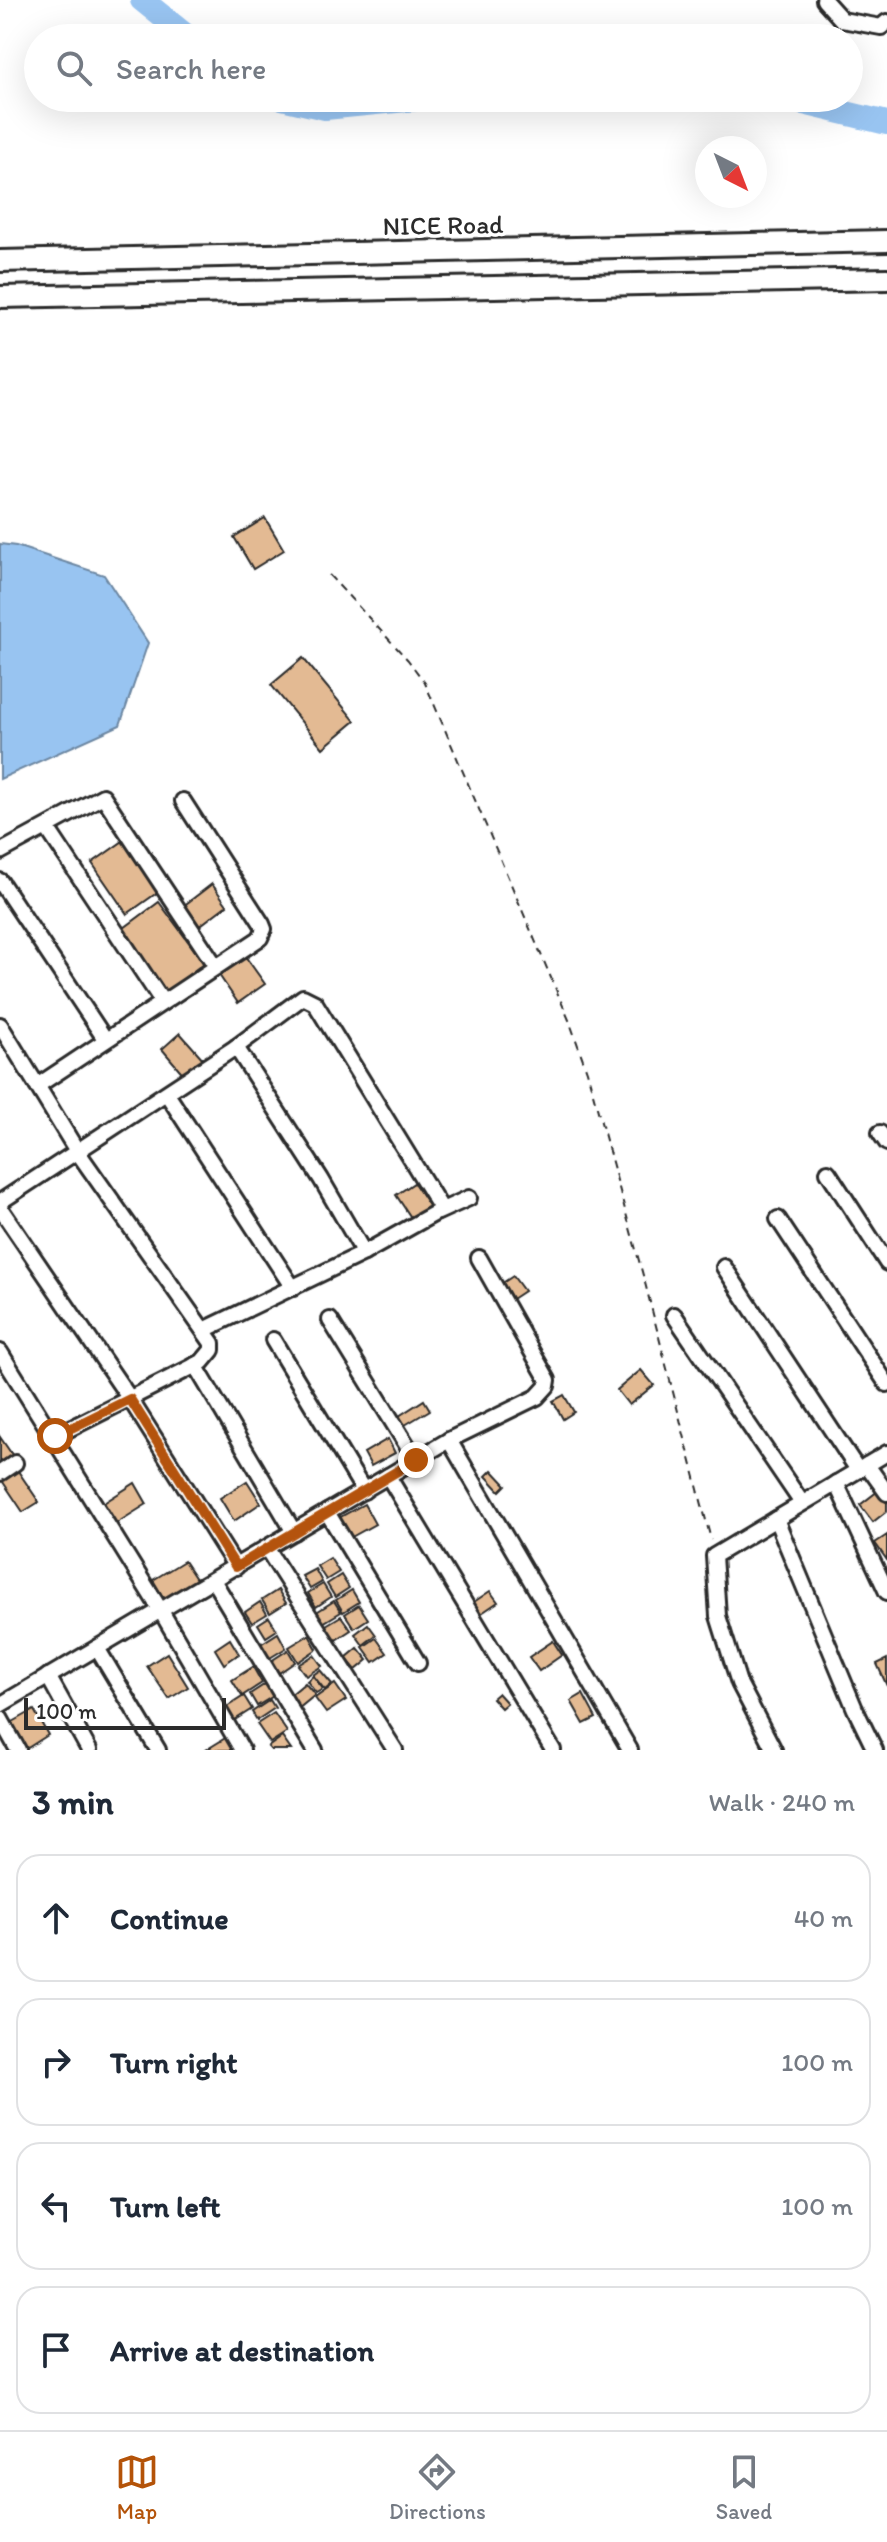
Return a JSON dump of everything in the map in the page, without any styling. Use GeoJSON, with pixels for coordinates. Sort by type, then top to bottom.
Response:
{"type":"FeatureCollection","features":[{"type":"Feature","properties":{"kind":"highway","name":"NICE Road"},"geometry":{"type":"LineString","coordinates":[[0,261],[887,241]]}},
{"type":"Feature","properties":{"kind":"highway"},"geometry":{"type":"LineString","coordinates":[[0,297],[887,279]]}},
{"type":"Feature","properties":{"kind":"street"},"geometry":{"type":"LineString","coordinates":[[824,0],[842,20],[881,27],[887,22]]}},
{"type":"Feature","properties":{"kind":"street"},"geometry":{"type":"LineString","coordinates":[[0,852],[103,796],[215,965]]}},
{"type":"Feature","properties":{"kind":"street"},"geometry":{"type":"LineString","coordinates":[[37,1086],[260,938],[264,929],[183,801]]}},
{"type":"Feature","properties":{"kind":"street"},"geometry":{"type":"LineString","coordinates":[[47,828],[162,1001]]}},
{"type":"Feature","properties":{"kind":"street"},"geometry":{"type":"LineString","coordinates":[[0,881],[105,1039]]}},
{"type":"Feature","properties":{"kind":"street"},"geometry":{"type":"LineString","coordinates":[[236,1567],[130,1399],[0,1205],[236,1047],[303,997],[315,1003],[439,1205],[438,1212]]}},
{"type":"Feature","properties":{"kind":"street"},"geometry":{"type":"LineString","coordinates":[[0,1025],[77,1151],[212,1343],[209,1356],[195,1365],[55,1436]]}},
{"type":"Feature","properties":{"kind":"street"},"geometry":{"type":"LineString","coordinates":[[236,1047],[321,1179],[364,1253]]}},
{"type":"Feature","properties":{"kind":"street"},"geometry":{"type":"LineString","coordinates":[[167,1094],[293,1288]]}},
{"type":"Feature","properties":{"kind":"street"},"geometry":{"type":"LineString","coordinates":[[828,1172],[887,1263]]}},
{"type":"Feature","properties":{"kind":"street"},"geometry":{"type":"LineString","coordinates":[[204,1330],[364,1253],[469,1198]]}},
{"type":"Feature","properties":{"kind":"street"},"geometry":{"type":"LineString","coordinates":[[778,1219],[887,1384]]}},
{"type":"Feature","properties":{"kind":"street"},"geometry":{"type":"LineString","coordinates":[[0,1705],[449,1440],[537,1397],[547,1386],[548,1380],[479,1258]]}},
{"type":"Feature","properties":{"kind":"street"},"geometry":{"type":"LineString","coordinates":[[724,1267],[862,1468],[887,1493]]}},
{"type":"Feature","properties":{"kind":"street"},"geometry":{"type":"LineString","coordinates":[[674,1315],[802,1503]]}},
{"type":"Feature","properties":{"kind":"street"},"geometry":{"type":"LineString","coordinates":[[330,1320],[416,1460]]}},
{"type":"Feature","properties":{"kind":"street"},"geometry":{"type":"LineString","coordinates":[[273,1340],[364,1491]]}},
{"type":"Feature","properties":{"kind":"street"},"geometry":{"type":"LineString","coordinates":[[0,1352],[55,1436],[242,1750]]}},
{"type":"Feature","properties":{"kind":"street"},"geometry":{"type":"LineString","coordinates":[[195,1365],[294,1532]]}},
{"type":"Feature","properties":{"kind":"street"},"geometry":{"type":"LineString","coordinates":[[449,1440],[630,1750]]}},
{"type":"Feature","properties":{"kind":"street"},"geometry":{"type":"LineString","coordinates":[[774,1750],[739,1683],[718,1616],[714,1556],[887,1453]]}},
{"type":"Feature","properties":{"kind":"street"},"geometry":{"type":"LineString","coordinates":[[0,1473],[15,1463]]}},
{"type":"Feature","properties":{"kind":"street"},"geometry":{"type":"LineString","coordinates":[[388,1476],[553,1750]]}},
{"type":"Feature","properties":{"kind":"street"},"geometry":{"type":"LineString","coordinates":[[836,1483],[887,1592]]}},
{"type":"Feature","properties":{"kind":"street"},"geometry":{"type":"LineString","coordinates":[[327,1512],[418,1663]]}},
{"type":"Feature","properties":{"kind":"street"},"geometry":{"type":"LineString","coordinates":[[776,1519],[875,1750]]}},
{"type":"Feature","properties":{"kind":"street"},"geometry":{"type":"LineString","coordinates":[[267,1549],[395,1750]]}},
{"type":"Feature","properties":{"kind":"street"},"geometry":{"type":"LineString","coordinates":[[213,1580],[315,1750]]}},
{"type":"Feature","properties":{"kind":"street"},"geometry":{"type":"LineString","coordinates":[[97,1648],[158,1750]]}},
{"type":"Feature","properties":{"kind":"street"},"geometry":{"type":"LineString","coordinates":[[48,1676],[89,1750]]}},
{"type":"Feature","properties":{"kind":"street"},"geometry":{"type":"LineString","coordinates":[[0,1718],[18,1750]]}},
{"type":"Feature","properties":{"kind":"path"},"geometry":{"type":"LineString","coordinates":[[329,575],[408,660],[425,683],[569,1020],[587,1071],[644,1279],[714,1556]]}},
{"type":"Feature","properties":{"kind":"water"},"geometry":{"type":"Polygon","coordinates":[[[0,544],[16,546],[104,575],[148,643],[120,725],[0,779],[0,544]]]}},
{"type":"Feature","properties":{"kind":"building"},"geometry":{"type":"Polygon","coordinates":[[[265,518],[284,550],[253,569],[234,537],[265,518]]]}},
{"type":"Feature","properties":{"kind":"building"},"geometry":{"type":"Polygon","coordinates":[[[303,658],[355,721],[323,748],[271,685],[303,658]]]}},
{"type":"Feature","properties":{"kind":"building"},"geometry":{"type":"Polygon","coordinates":[[[126,839],[161,890],[127,914],[92,863],[126,839]]]}},
{"type":"Feature","properties":{"kind":"building"},"geometry":{"type":"Polygon","coordinates":[[[212,884],[227,905],[198,927],[182,907],[212,884]]]}},
{"type":"Feature","properties":{"kind":"building"},"geometry":{"type":"Polygon","coordinates":[[[159,902],[204,963],[166,992],[120,931],[159,902]]]}},
{"type":"Feature","properties":{"kind":"building"},"geometry":{"type":"Polygon","coordinates":[[[245,956],[265,984],[238,1003],[219,975],[245,956]]]}},
{"type":"Feature","properties":{"kind":"building"},"geometry":{"type":"Polygon","coordinates":[[[180,1033],[204,1060],[185,1076],[162,1049],[180,1033]]]}},
{"type":"Feature","properties":{"kind":"building"},"geometry":{"type":"Polygon","coordinates":[[[414,1183],[432,1210],[414,1222],[396,1195],[414,1183]]]}},
{"type":"Feature","properties":{"kind":"building"},"geometry":{"type":"Polygon","coordinates":[[[513,1276],[524,1291],[512,1299],[501,1284],[513,1276]]]}},
{"type":"Feature","properties":{"kind":"building"},"geometry":{"type":"Polygon","coordinates":[[[641,1370],[654,1385],[629,1405],[617,1390],[641,1370]]]}},
{"type":"Feature","properties":{"kind":"building"},"geometry":{"type":"Polygon","coordinates":[[[564,1395],[574,1412],[563,1419],[553,1401],[564,1395]]]}},
{"type":"Feature","properties":{"kind":"building"},"geometry":{"type":"Polygon","coordinates":[[[424,1400],[430,1410],[405,1425],[399,1416],[424,1400]]]}},
{"type":"Feature","properties":{"kind":"building"},"geometry":{"type":"Polygon","coordinates":[[[0,1437],[13,1456],[0,1465],[0,1437]]]}},
{"type":"Feature","properties":{"kind":"building"},"geometry":{"type":"Polygon","coordinates":[[[388,1439],[395,1453],[371,1466],[364,1453],[388,1439]]]}},
{"type":"Feature","properties":{"kind":"building"},"geometry":{"type":"Polygon","coordinates":[[[16,1468],[39,1502],[23,1512],[1,1479],[16,1468]]]}},
{"type":"Feature","properties":{"kind":"building"},"geometry":{"type":"Polygon","coordinates":[[[492,1470],[506,1485],[500,1491],[486,1476],[492,1470]]]}},
{"type":"Feature","properties":{"kind":"building"},"geometry":{"type":"Polygon","coordinates":[[[247,1481],[261,1503],[234,1521],[220,1498],[247,1481]]]}},
{"type":"Feature","properties":{"kind":"building"},"geometry":{"type":"Polygon","coordinates":[[[135,1483],[147,1504],[112,1526],[99,1506],[135,1483]]]}},
{"type":"Feature","properties":{"kind":"building"},"geometry":{"type":"Polygon","coordinates":[[[878,1491],[887,1503],[887,1511],[873,1522],[860,1505],[878,1491]]]}},
{"type":"Feature","properties":{"kind":"building"},"geometry":{"type":"Polygon","coordinates":[[[364,1504],[375,1524],[348,1539],[337,1519],[364,1504]]]}},
{"type":"Feature","properties":{"kind":"building"},"geometry":{"type":"Polygon","coordinates":[[[887,1535],[887,1560],[875,1543],[887,1535]]]}},
{"type":"Feature","properties":{"kind":"building"},"geometry":{"type":"Polygon","coordinates":[[[330,1558],[339,1572],[326,1580],[317,1566],[330,1558]]]}},
{"type":"Feature","properties":{"kind":"building"},"geometry":{"type":"Polygon","coordinates":[[[184,1561],[198,1582],[166,1602],[153,1580],[184,1561]]]}},
{"type":"Feature","properties":{"kind":"building"},"geometry":{"type":"Polygon","coordinates":[[[315,1569],[322,1582],[310,1589],[302,1576],[315,1569]]]}},
{"type":"Feature","properties":{"kind":"building"},"geometry":{"type":"Polygon","coordinates":[[[341,1575],[349,1588],[335,1597],[327,1584],[341,1575]]]}},
{"type":"Feature","properties":{"kind":"building"},"geometry":{"type":"Polygon","coordinates":[[[323,1584],[331,1597],[316,1607],[308,1593],[323,1584]]]}},
{"type":"Feature","properties":{"kind":"building"},"geometry":{"type":"Polygon","coordinates":[[[278,1590],[286,1603],[270,1613],[262,1600],[278,1590]]]}},
{"type":"Feature","properties":{"kind":"building"},"geometry":{"type":"Polygon","coordinates":[[[352,1590],[359,1602],[343,1612],[336,1600],[352,1590]]]}},
{"type":"Feature","properties":{"kind":"building"},"geometry":{"type":"Polygon","coordinates":[[[490,1591],[498,1602],[476,1617],[468,1606],[490,1591]]]}},
{"type":"Feature","properties":{"kind":"building"},"geometry":{"type":"Polygon","coordinates":[[[334,1601],[341,1612],[321,1624],[315,1613],[334,1601]]]}},
{"type":"Feature","properties":{"kind":"building"},"geometry":{"type":"Polygon","coordinates":[[[260,1602],[267,1614],[252,1623],[245,1612],[260,1602]]]}},
{"type":"Feature","properties":{"kind":"building"},"geometry":{"type":"Polygon","coordinates":[[[359,1605],[368,1619],[354,1628],[345,1614],[359,1605]]]}},
{"type":"Feature","properties":{"kind":"building"},"geometry":{"type":"Polygon","coordinates":[[[341,1616],[351,1630],[331,1643],[321,1628],[341,1616]]]}},
{"type":"Feature","properties":{"kind":"building"},"geometry":{"type":"Polygon","coordinates":[[[269,1617],[277,1630],[266,1637],[258,1624],[269,1617]]]}},
{"type":"Feature","properties":{"kind":"building"},"geometry":{"type":"Polygon","coordinates":[[[368,1624],[376,1635],[363,1645],[355,1634],[368,1624]]]}},
{"type":"Feature","properties":{"kind":"building"},"geometry":{"type":"Polygon","coordinates":[[[278,1633],[286,1648],[265,1661],[256,1647],[278,1633]]]}},
{"type":"Feature","properties":{"kind":"building"},"geometry":{"type":"Polygon","coordinates":[[[309,1635],[317,1649],[298,1662],[289,1647],[309,1635]]]}},
{"type":"Feature","properties":{"kind":"building"},"geometry":{"type":"Polygon","coordinates":[[[376,1638],[387,1653],[374,1662],[363,1647],[376,1638]]]}},
{"type":"Feature","properties":{"kind":"building"},"geometry":{"type":"Polygon","coordinates":[[[230,1639],[239,1654],[224,1664],[215,1649],[230,1639]]]}},
{"type":"Feature","properties":{"kind":"building"},"geometry":{"type":"Polygon","coordinates":[[[553,1641],[562,1655],[539,1671],[529,1657],[553,1641]]]}},
{"type":"Feature","properties":{"kind":"building"},"geometry":{"type":"Polygon","coordinates":[[[358,1648],[368,1660],[356,1670],[346,1658],[358,1648]]]}},
{"type":"Feature","properties":{"kind":"building"},"geometry":{"type":"Polygon","coordinates":[[[288,1650],[295,1662],[276,1675],[268,1663],[288,1650]]]}},
{"type":"Feature","properties":{"kind":"building"},"geometry":{"type":"Polygon","coordinates":[[[167,1653],[188,1687],[169,1699],[147,1666],[167,1653]]]}},
{"type":"Feature","properties":{"kind":"building"},"geometry":{"type":"Polygon","coordinates":[[[314,1655],[322,1666],[306,1676],[298,1665],[314,1655]]]}},
{"type":"Feature","properties":{"kind":"building"},"geometry":{"type":"Polygon","coordinates":[[[887,1659],[887,1686],[877,1664],[887,1659]]]}},
{"type":"Feature","properties":{"kind":"building"},"geometry":{"type":"Polygon","coordinates":[[[253,1667],[262,1683],[242,1696],[232,1680],[253,1667]]]}},
{"type":"Feature","properties":{"kind":"building"},"geometry":{"type":"Polygon","coordinates":[[[320,1670],[332,1684],[325,1690],[313,1675],[320,1670]]]}},
{"type":"Feature","properties":{"kind":"building"},"geometry":{"type":"Polygon","coordinates":[[[313,1676],[323,1689],[316,1693],[307,1681],[313,1676]]]}},
{"type":"Feature","properties":{"kind":"building"},"geometry":{"type":"Polygon","coordinates":[[[267,1683],[275,1695],[257,1706],[250,1694],[267,1683]]]}},
{"type":"Feature","properties":{"kind":"building"},"geometry":{"type":"Polygon","coordinates":[[[305,1683],[315,1695],[298,1709],[288,1697],[305,1683]]]}},
{"type":"Feature","properties":{"kind":"building"},"geometry":{"type":"Polygon","coordinates":[[[335,1684],[346,1700],[326,1713],[315,1698],[335,1684]]]}},
{"type":"Feature","properties":{"kind":"building"},"geometry":{"type":"Polygon","coordinates":[[[498,1693],[507,1703],[501,1708],[492,1698],[498,1693]]]}},
{"type":"Feature","properties":{"kind":"building"},"geometry":{"type":"Polygon","coordinates":[[[583,1694],[596,1718],[584,1724],[571,1701],[583,1694]]]}},
{"type":"Feature","properties":{"kind":"building"},"geometry":{"type":"Polygon","coordinates":[[[244,1696],[252,1709],[230,1723],[222,1710],[244,1696]]]}},
{"type":"Feature","properties":{"kind":"building"},"geometry":{"type":"Polygon","coordinates":[[[270,1700],[275,1708],[257,1720],[252,1712],[270,1700]]]}},
{"type":"Feature","properties":{"kind":"building"},"geometry":{"type":"Polygon","coordinates":[[[34,1710],[48,1735],[26,1749],[11,1723],[34,1710]]]}},
{"type":"Feature","properties":{"kind":"building"},"geometry":{"type":"Polygon","coordinates":[[[274,1713],[287,1732],[270,1743],[257,1724],[274,1713]]]}},
{"type":"Feature","properties":{"kind":"building"},"geometry":{"type":"Polygon","coordinates":[[[227,1737],[236,1750],[206,1750],[227,1737]]]}},
{"type":"Feature","properties":{"kind":"building"},"geometry":{"type":"Polygon","coordinates":[[[282,1737],[291,1750],[271,1750],[268,1747],[282,1737]]]}},
{"type":"Feature","properties":{"kind":"waterway"},"geometry":{"type":"LineString","coordinates":[[142,0],[172,24]]}},
{"type":"Feature","properties":{"kind":"waterway"},"geometry":{"type":"LineString","coordinates":[[841,112],[887,123]]}},
{"type":"Feature","properties":{"kind":"route"},"geometry":{"type":"LineString","coordinates":[[55,1436],[130,1399],[236,1567],[416,1460]]}}]}
